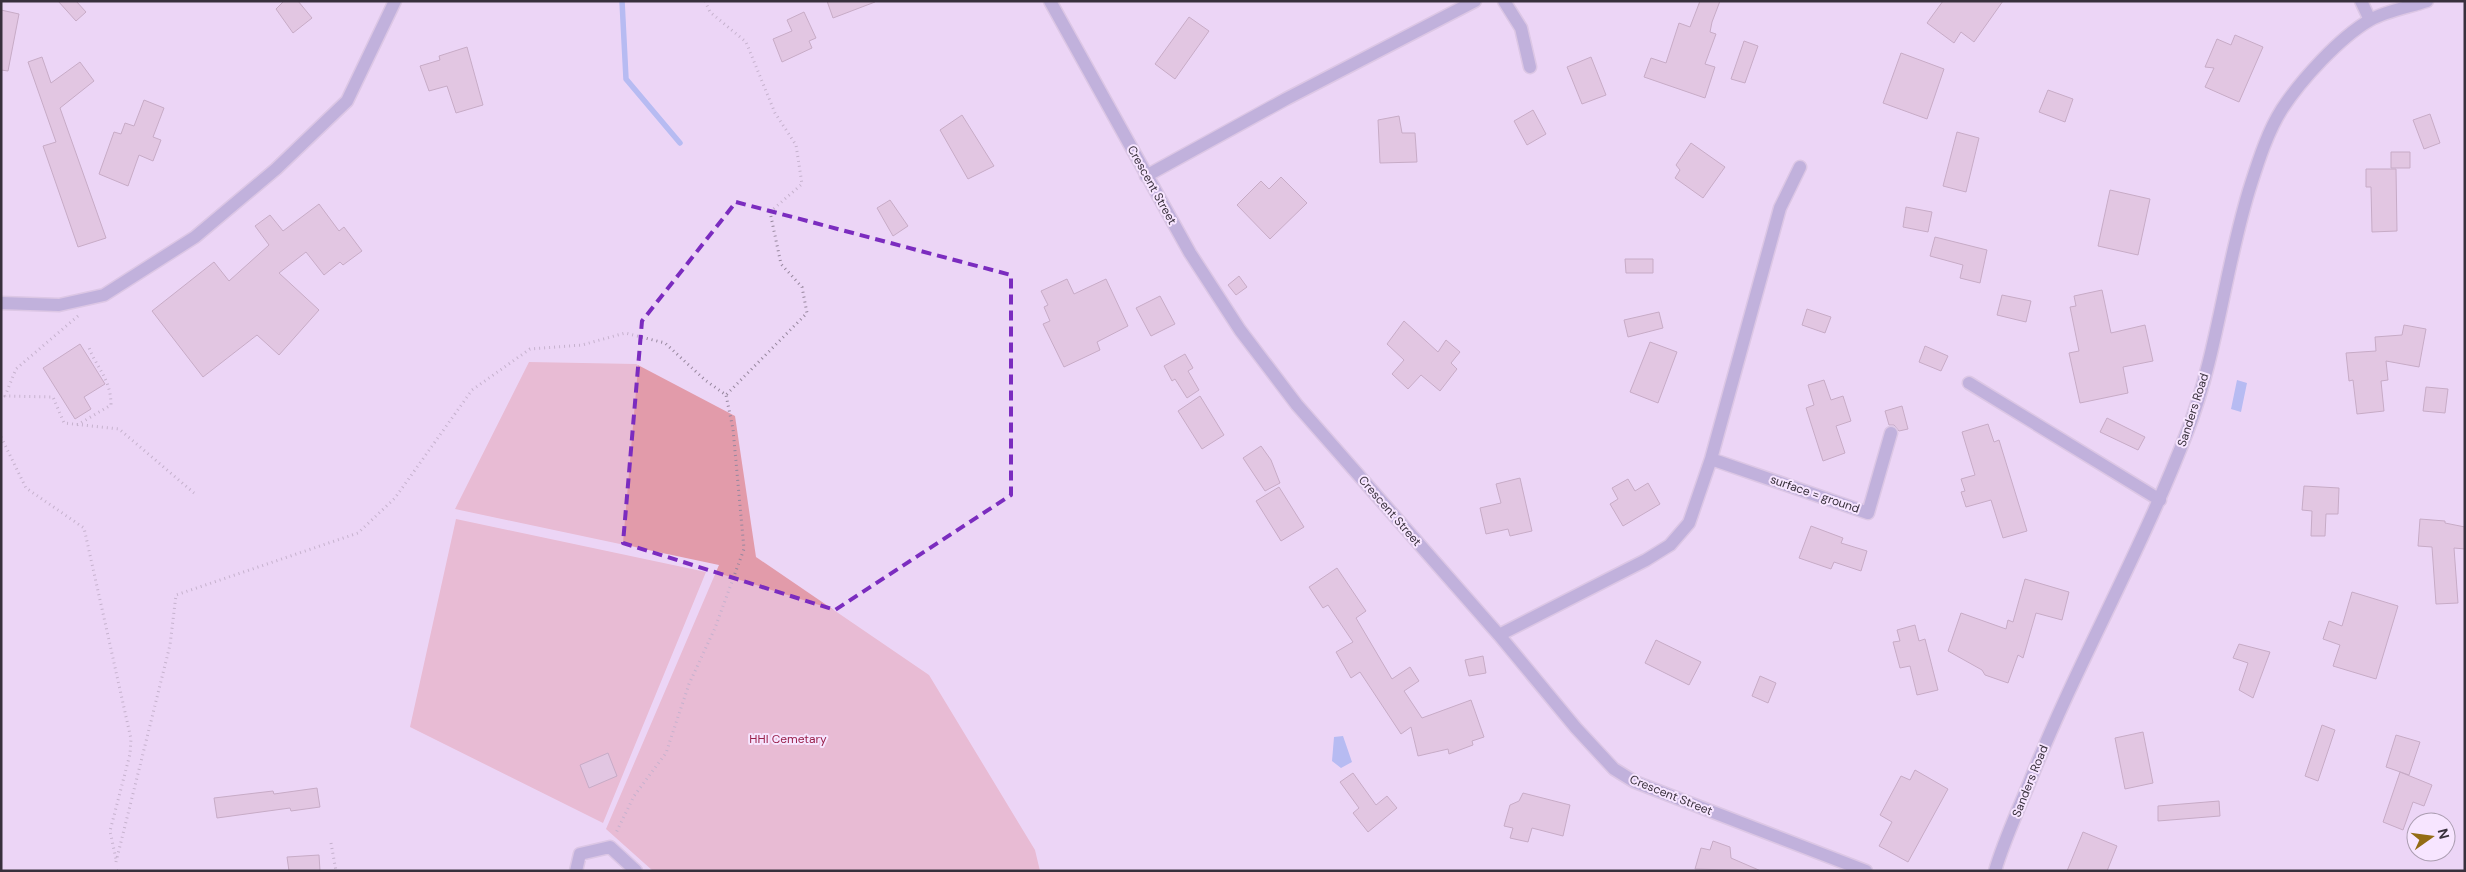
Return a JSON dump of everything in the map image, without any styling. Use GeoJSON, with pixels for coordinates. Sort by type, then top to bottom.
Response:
{"type":"FeatureCollection","features":[{"type":"Feature","properties":{"kind":"street"},"geometry":{"type":"LineString","coordinates":[[1,303],[59,306],[104,295],[195,237],[276,169],[347,101],[395,1]]}},
{"type":"Feature","properties":{"kind":"street","name":"Crescent Street"},"geometry":{"type":"LineString","coordinates":[[1050,1],[1190,252],[1245,337],[1297,405],[1499,635],[1576,728],[1614,769],[1635,782],[1866,871]]}},
{"type":"Feature","properties":{"kind":"street"},"geometry":{"type":"LineString","coordinates":[[1146,176],[1286,99],[1475,1]]}},
{"type":"Feature","properties":{"kind":"street"},"geometry":{"type":"LineString","coordinates":[[1504,1],[1521,28],[1530,67]]}},
{"type":"Feature","properties":{"kind":"street"},"geometry":{"type":"LineString","coordinates":[[2361,1],[2370,20]]}},
{"type":"Feature","properties":{"kind":"street","name":"Sanders Road"},"geometry":{"type":"LineString","coordinates":[[1995,871],[2069,689],[2160,500],[2188,430],[2202,388],[2241,215],[2258,162],[2280,112],[2303,78],[2334,49],[2370,20],[2427,1]]}},
{"type":"Feature","properties":{"kind":"street"},"geometry":{"type":"LineString","coordinates":[[1499,635],[1646,560],[1670,545],[1690,524],[1711,459],[1780,208],[1800,167]]}},
{"type":"Feature","properties":{"kind":"street"},"geometry":{"type":"LineString","coordinates":[[1970,383],[2160,500]]}},
{"type":"Feature","properties":{"kind":"street","name":"surface = ground"},"geometry":{"type":"LineString","coordinates":[[1711,459],[1868,513],[1891,433]]}},
{"type":"Feature","properties":{"kind":"street"},"geometry":{"type":"LineString","coordinates":[[576,871],[580,854],[610,847],[636,871]]}},
{"type":"Feature","properties":{"kind":"path"},"geometry":{"type":"LineString","coordinates":[[705,1],[710,12],[746,42],[775,113],[796,145],[802,184],[770,212],[781,264],[802,287],[807,313],[726,395]]}},
{"type":"Feature","properties":{"kind":"path"},"geometry":{"type":"LineString","coordinates":[[81,314],[16,369],[5,396],[53,397],[64,423],[120,429],[194,494]]}},
{"type":"Feature","properties":{"kind":"path"},"geometry":{"type":"LineString","coordinates":[[1,437],[26,488],[84,528],[131,739],[130,754],[110,831],[116,862],[170,645],[176,595],[358,532],[395,498],[472,390],[530,350],[582,346],[624,333],[664,343],[705,380],[726,395],[733,429],[744,549],[715,628],[689,684],[666,753],[634,796],[619,824],[610,847]]}},
{"type":"Feature","properties":{"kind":"path"},"geometry":{"type":"LineString","coordinates":[[77,425],[111,404],[108,381],[92,356],[88,345]]}},
{"type":"Feature","properties":{"kind":"path"},"geometry":{"type":"LineString","coordinates":[[331,843],[336,871]]}},
{"type":"Feature","properties":{"kind":"highlighted area"},"geometry":{"type":"Polygon","coordinates":[[[736,202],[1011,275],[1011,495],[835,610],[623,543],[642,321],[736,202]]]}},
{"type":"Feature","properties":{"kind":"green space","name":"HHI Cemetary"},"geometry":{"type":"Polygon","coordinates":[[[529,362],[636,364],[735,416],[756,557],[929,675],[1035,850],[1040,871],[653,871],[606,829],[719,565],[455,509],[529,362]]]}},
{"type":"Feature","properties":{"kind":"green space"},"geometry":{"type":"Polygon","coordinates":[[[456,519],[706,572],[603,823],[410,727],[456,519]]]}},
{"type":"Feature","properties":{"kind":"water"},"geometry":{"type":"Polygon","coordinates":[[[2237,380],[2247,383],[2241,412],[2231,409],[2237,380]]]}},
{"type":"Feature","properties":{"kind":"water"},"geometry":{"type":"Polygon","coordinates":[[[1343,736],[1352,762],[1341,768],[1332,761],[1334,737],[1343,736]]]}},
{"type":"Feature","properties":{"kind":"building"},"geometry":{"type":"Polygon","coordinates":[[[58,1],[76,1],[86,12],[76,21],[58,1]]]}},
{"type":"Feature","properties":{"kind":"building"},"geometry":{"type":"Polygon","coordinates":[[[284,1],[298,1],[312,18],[293,33],[276,9],[284,1]]]}},
{"type":"Feature","properties":{"kind":"building"},"geometry":{"type":"Polygon","coordinates":[[[827,1],[875,1],[875,2],[833,18],[827,1]]]}},
{"type":"Feature","properties":{"kind":"building"},"geometry":{"type":"Polygon","coordinates":[[[1700,1],[1720,1],[1710,32],[1716,34],[1705,64],[1715,67],[1705,98],[1644,77],[1651,58],[1666,63],[1679,23],[1690,27],[1700,1]]]}},
{"type":"Feature","properties":{"kind":"building"},"geometry":{"type":"Polygon","coordinates":[[[1943,1],[2003,1],[1974,42],[1961,32],[1954,43],[1927,23],[1943,1]]]}},
{"type":"Feature","properties":{"kind":"building"},"geometry":{"type":"Polygon","coordinates":[[[1,10],[19,14],[8,71],[1,70],[1,10]]]}},
{"type":"Feature","properties":{"kind":"building"},"geometry":{"type":"Polygon","coordinates":[[[804,12],[816,38],[809,41],[812,48],[782,62],[773,39],[792,31],[787,20],[804,12]]]}},
{"type":"Feature","properties":{"kind":"building"},"geometry":{"type":"Polygon","coordinates":[[[1189,17],[1209,31],[1175,79],[1155,64],[1189,17]]]}},
{"type":"Feature","properties":{"kind":"building"},"geometry":{"type":"Polygon","coordinates":[[[2235,35],[2263,47],[2239,102],[2205,87],[2214,68],[2205,67],[2217,39],[2231,45],[2235,35]]]}},
{"type":"Feature","properties":{"kind":"building"},"geometry":{"type":"Polygon","coordinates":[[[1744,41],[1758,46],[1745,83],[1731,79],[1744,41]]]}},
{"type":"Feature","properties":{"kind":"building"},"geometry":{"type":"Polygon","coordinates":[[[467,47],[483,105],[456,113],[447,86],[429,91],[420,66],[440,60],[439,56],[467,47]]]}},
{"type":"Feature","properties":{"kind":"building"},"geometry":{"type":"Polygon","coordinates":[[[1901,53],[1944,69],[1927,119],[1883,103],[1901,53]]]}},
{"type":"Feature","properties":{"kind":"building"},"geometry":{"type":"Polygon","coordinates":[[[42,57],[51,83],[80,62],[94,81],[60,108],[106,238],[78,247],[43,146],[56,142],[28,62],[42,57]]]}},
{"type":"Feature","properties":{"kind":"building"},"geometry":{"type":"Polygon","coordinates":[[[1591,57],[1606,95],[1582,104],[1567,67],[1591,57]]]}},
{"type":"Feature","properties":{"kind":"building"},"geometry":{"type":"Polygon","coordinates":[[[2048,90],[2073,99],[2065,122],[2039,112],[2048,90]]]}},
{"type":"Feature","properties":{"kind":"building"},"geometry":{"type":"Polygon","coordinates":[[[144,100],[164,108],[153,137],[161,140],[153,161],[139,155],[128,186],[99,174],[114,132],[121,134],[125,123],[134,126],[144,100]]]}},
{"type":"Feature","properties":{"kind":"building"},"geometry":{"type":"Polygon","coordinates":[[[1533,110],[1546,134],[1527,145],[1514,121],[1533,110]]]}},
{"type":"Feature","properties":{"kind":"building"},"geometry":{"type":"Polygon","coordinates":[[[2430,114],[2440,143],[2424,149],[2413,120],[2430,114]]]}},
{"type":"Feature","properties":{"kind":"building"},"geometry":{"type":"Polygon","coordinates":[[[962,115],[994,166],[968,179],[940,130],[962,115]]]}},
{"type":"Feature","properties":{"kind":"building"},"geometry":{"type":"Polygon","coordinates":[[[1399,116],[1402,133],[1415,133],[1417,162],[1380,163],[1378,120],[1399,116]]]}},
{"type":"Feature","properties":{"kind":"building"},"geometry":{"type":"Polygon","coordinates":[[[1957,132],[1979,138],[1966,192],[1943,186],[1957,132]]]}},
{"type":"Feature","properties":{"kind":"building"},"geometry":{"type":"Polygon","coordinates":[[[1691,143],[1725,167],[1703,198],[1675,178],[1680,170],[1676,165],[1691,143]]]}},
{"type":"Feature","properties":{"kind":"building"},"geometry":{"type":"Polygon","coordinates":[[[2391,152],[2410,152],[2410,168],[2391,168],[2391,152]]]}},
{"type":"Feature","properties":{"kind":"building"},"geometry":{"type":"Polygon","coordinates":[[[2366,169],[2396,169],[2397,231],[2372,232],[2371,187],[2366,187],[2366,169]]]}},
{"type":"Feature","properties":{"kind":"building"},"geometry":{"type":"Polygon","coordinates":[[[1281,177],[1307,203],[1270,239],[1237,205],[1261,181],[1269,189],[1281,177]]]}},
{"type":"Feature","properties":{"kind":"building"},"geometry":{"type":"Polygon","coordinates":[[[2110,190],[2150,199],[2138,255],[2098,246],[2110,190]]]}},
{"type":"Feature","properties":{"kind":"building"},"geometry":{"type":"Polygon","coordinates":[[[890,200],[908,226],[893,236],[877,208],[890,200]]]}},
{"type":"Feature","properties":{"kind":"building"},"geometry":{"type":"Polygon","coordinates":[[[319,204],[339,231],[344,227],[362,251],[343,265],[340,262],[324,275],[306,252],[279,273],[319,310],[279,355],[257,335],[203,377],[152,311],[214,262],[229,281],[269,245],[255,226],[270,215],[283,231],[319,204]]]}},
{"type":"Feature","properties":{"kind":"building"},"geometry":{"type":"Polygon","coordinates":[[[1906,207],[1932,212],[1928,232],[1903,227],[1906,207]]]}},
{"type":"Feature","properties":{"kind":"building"},"geometry":{"type":"Polygon","coordinates":[[[1935,237],[1987,250],[1980,283],[1960,278],[1963,265],[1930,256],[1935,237]]]}},
{"type":"Feature","properties":{"kind":"building"},"geometry":{"type":"Polygon","coordinates":[[[1625,259],[1653,259],[1653,273],[1626,273],[1625,259]]]}},
{"type":"Feature","properties":{"kind":"building"},"geometry":{"type":"Polygon","coordinates":[[[1239,276],[1247,287],[1236,295],[1228,285],[1239,276]]]}},
{"type":"Feature","properties":{"kind":"building"},"geometry":{"type":"Polygon","coordinates":[[[1067,279],[1074,294],[1106,279],[1128,326],[1097,342],[1100,350],[1064,367],[1043,324],[1050,321],[1044,307],[1048,305],[1041,291],[1067,279]]]}},
{"type":"Feature","properties":{"kind":"building"},"geometry":{"type":"Polygon","coordinates":[[[2102,290],[2111,333],[2145,325],[2153,361],[2123,367],[2128,393],[2080,403],[2069,353],[2079,351],[2070,307],[2076,306],[2074,296],[2102,290]]]}},
{"type":"Feature","properties":{"kind":"building"},"geometry":{"type":"Polygon","coordinates":[[[2002,295],[2031,301],[2026,322],[1997,315],[2002,295]]]}},
{"type":"Feature","properties":{"kind":"building"},"geometry":{"type":"Polygon","coordinates":[[[1160,296],[1175,324],[1151,336],[1136,308],[1160,296]]]}},
{"type":"Feature","properties":{"kind":"building"},"geometry":{"type":"Polygon","coordinates":[[[1807,309],[1831,317],[1825,333],[1802,325],[1807,309]]]}},
{"type":"Feature","properties":{"kind":"building"},"geometry":{"type":"Polygon","coordinates":[[[1659,312],[1663,328],[1628,337],[1624,320],[1659,312]]]}},
{"type":"Feature","properties":{"kind":"building"},"geometry":{"type":"Polygon","coordinates":[[[1404,321],[1438,352],[1446,340],[1460,352],[1451,363],[1457,369],[1440,391],[1421,375],[1408,389],[1392,374],[1404,360],[1387,344],[1404,321]]]}},
{"type":"Feature","properties":{"kind":"building"},"geometry":{"type":"Polygon","coordinates":[[[2404,325],[2426,329],[2419,367],[2386,361],[2388,380],[2381,381],[2384,411],[2357,414],[2353,380],[2349,381],[2346,353],[2376,351],[2375,337],[2402,335],[2404,325]]]}},
{"type":"Feature","properties":{"kind":"building"},"geometry":{"type":"Polygon","coordinates":[[[1650,342],[1677,352],[1658,403],[1630,392],[1650,342]]]}},
{"type":"Feature","properties":{"kind":"building"},"geometry":{"type":"Polygon","coordinates":[[[80,344],[105,384],[84,397],[91,409],[75,419],[43,368],[80,344]]]}},
{"type":"Feature","properties":{"kind":"building"},"geometry":{"type":"Polygon","coordinates":[[[1925,346],[1948,356],[1941,371],[1919,362],[1925,346]]]}},
{"type":"Feature","properties":{"kind":"building"},"geometry":{"type":"Polygon","coordinates":[[[1185,354],[1193,368],[1188,371],[1199,390],[1187,398],[1175,379],[1172,381],[1164,366],[1185,354]]]}},
{"type":"Feature","properties":{"kind":"building"},"geometry":{"type":"Polygon","coordinates":[[[1824,380],[1831,400],[1843,396],[1851,421],[1836,426],[1845,453],[1823,461],[1806,408],[1814,405],[1808,385],[1824,380]]]}},
{"type":"Feature","properties":{"kind":"building"},"geometry":{"type":"Polygon","coordinates":[[[2426,387],[2448,389],[2445,413],[2423,411],[2426,387]]]}},
{"type":"Feature","properties":{"kind":"building"},"geometry":{"type":"Polygon","coordinates":[[[1200,396],[1224,435],[1202,449],[1178,411],[1200,396]]]}},
{"type":"Feature","properties":{"kind":"building"},"geometry":{"type":"Polygon","coordinates":[[[1902,406],[1908,429],[1899,431],[1894,425],[1889,425],[1885,411],[1902,406]]]}},
{"type":"Feature","properties":{"kind":"building"},"geometry":{"type":"Polygon","coordinates":[[[2107,418],[2145,437],[2138,450],[2100,432],[2107,418]]]}},
{"type":"Feature","properties":{"kind":"building"},"geometry":{"type":"Polygon","coordinates":[[[1988,424],[1994,442],[1999,440],[2027,531],[2003,538],[1991,500],[1966,507],[1961,492],[1965,491],[1961,479],[1975,475],[1962,432],[1988,424]]]}},
{"type":"Feature","properties":{"kind":"building"},"geometry":{"type":"Polygon","coordinates":[[[1261,446],[1271,460],[1280,483],[1265,491],[1243,458],[1261,446]]]}},
{"type":"Feature","properties":{"kind":"building"},"geometry":{"type":"Polygon","coordinates":[[[1520,478],[1532,531],[1510,536],[1508,529],[1486,534],[1480,508],[1501,503],[1496,484],[1520,478]]]}},
{"type":"Feature","properties":{"kind":"building"},"geometry":{"type":"Polygon","coordinates":[[[1628,479],[1635,491],[1648,483],[1660,504],[1623,526],[1610,504],[1618,499],[1612,488],[1628,479]]]}},
{"type":"Feature","properties":{"kind":"building"},"geometry":{"type":"Polygon","coordinates":[[[2304,486],[2339,488],[2338,514],[2326,514],[2325,536],[2311,536],[2312,511],[2302,510],[2304,486]]]}},
{"type":"Feature","properties":{"kind":"building"},"geometry":{"type":"Polygon","coordinates":[[[1279,487],[1304,527],[1281,541],[1256,501],[1279,487]]]}},
{"type":"Feature","properties":{"kind":"building"},"geometry":{"type":"Polygon","coordinates":[[[2420,519],[2445,521],[2445,523],[2465,527],[2465,549],[2454,548],[2458,603],[2436,604],[2432,547],[2418,546],[2420,519]]]}},
{"type":"Feature","properties":{"kind":"building"},"geometry":{"type":"Polygon","coordinates":[[[1811,526],[1843,538],[1841,543],[1867,551],[1861,571],[1834,562],[1831,569],[1799,558],[1811,526]]]}},
{"type":"Feature","properties":{"kind":"building"},"geometry":{"type":"Polygon","coordinates":[[[1337,568],[1366,611],[1356,618],[1392,679],[1410,667],[1419,681],[1404,691],[1422,718],[1471,700],[1484,737],[1472,741],[1473,745],[1449,754],[1448,749],[1418,756],[1411,727],[1401,734],[1360,672],[1351,678],[1336,652],[1353,642],[1328,605],[1323,608],[1309,587],[1337,568]]]}},
{"type":"Feature","properties":{"kind":"building"},"geometry":{"type":"Polygon","coordinates":[[[2025,579],[2069,592],[2062,620],[2036,613],[2023,658],[2018,655],[2008,683],[1985,675],[1982,670],[1948,651],[1961,613],[2006,629],[2008,620],[2013,622],[2025,579]]]}},
{"type":"Feature","properties":{"kind":"building"},"geometry":{"type":"Polygon","coordinates":[[[2352,592],[2398,606],[2376,679],[2333,666],[2340,645],[2323,639],[2329,621],[2342,626],[2352,592]]]}},
{"type":"Feature","properties":{"kind":"building"},"geometry":{"type":"Polygon","coordinates":[[[1915,625],[1919,641],[1925,639],[1938,690],[1917,695],[1910,666],[1900,668],[1893,642],[1900,641],[1897,630],[1915,625]]]}},
{"type":"Feature","properties":{"kind":"building"},"geometry":{"type":"Polygon","coordinates":[[[1656,640],[1701,662],[1689,685],[1645,663],[1656,640]]]}},
{"type":"Feature","properties":{"kind":"building"},"geometry":{"type":"Polygon","coordinates":[[[2239,644],[2270,652],[2253,698],[2239,690],[2248,663],[2233,658],[2239,644]]]}},
{"type":"Feature","properties":{"kind":"building"},"geometry":{"type":"Polygon","coordinates":[[[1483,656],[1486,673],[1469,676],[1465,660],[1483,656]]]}},
{"type":"Feature","properties":{"kind":"building"},"geometry":{"type":"Polygon","coordinates":[[[1760,676],[1776,683],[1768,703],[1752,696],[1760,676]]]}},
{"type":"Feature","properties":{"kind":"building"},"geometry":{"type":"Polygon","coordinates":[[[2322,725],[2335,730],[2318,781],[2305,776],[2322,725]]]}},
{"type":"Feature","properties":{"kind":"building"},"geometry":{"type":"Polygon","coordinates":[[[2143,732],[2153,783],[2125,789],[2115,738],[2143,732]]]}},
{"type":"Feature","properties":{"kind":"building"},"geometry":{"type":"Polygon","coordinates":[[[2396,735],[2420,742],[2409,775],[2386,767],[2396,735]]]}},
{"type":"Feature","properties":{"kind":"building"},"geometry":{"type":"Polygon","coordinates":[[[608,753],[617,776],[589,788],[580,765],[608,753]]]}},
{"type":"Feature","properties":{"kind":"building"},"geometry":{"type":"Polygon","coordinates":[[[1915,770],[1948,789],[1908,862],[1879,846],[1892,822],[1880,815],[1901,776],[1910,780],[1915,770]]]}},
{"type":"Feature","properties":{"kind":"building"},"geometry":{"type":"Polygon","coordinates":[[[2400,772],[2432,785],[2424,806],[2413,802],[2409,812],[2406,812],[2406,822],[2403,830],[2383,822],[2400,772]]]}},
{"type":"Feature","properties":{"kind":"building"},"geometry":{"type":"Polygon","coordinates":[[[1353,773],[1376,805],[1387,796],[1397,808],[1368,832],[1353,813],[1359,808],[1340,782],[1353,773]]]}},
{"type":"Feature","properties":{"kind":"building"},"geometry":{"type":"Polygon","coordinates":[[[317,788],[320,807],[291,811],[290,808],[217,818],[214,798],[273,791],[274,794],[317,788]]]}},
{"type":"Feature","properties":{"kind":"building"},"geometry":{"type":"Polygon","coordinates":[[[1523,793],[1570,805],[1563,836],[1532,828],[1528,842],[1510,838],[1513,828],[1504,826],[1510,805],[1519,801],[1523,793]]]}},
{"type":"Feature","properties":{"kind":"building"},"geometry":{"type":"Polygon","coordinates":[[[2219,801],[2220,816],[2158,821],[2158,806],[2219,801]]]}},
{"type":"Feature","properties":{"kind":"building"},"geometry":{"type":"Polygon","coordinates":[[[2083,832],[2117,846],[2107,871],[2067,871],[2083,832]]]}},
{"type":"Feature","properties":{"kind":"building"},"geometry":{"type":"Polygon","coordinates":[[[1713,841],[1730,847],[1731,858],[1761,871],[1695,869],[1701,848],[1710,850],[1713,841]]]}},
{"type":"Feature","properties":{"kind":"building"},"geometry":{"type":"Polygon","coordinates":[[[319,855],[320,871],[289,871],[287,857],[319,855]]]}},
{"type":"Feature","properties":{"kind":"waterway"},"geometry":{"type":"LineString","coordinates":[[622,1],[626,79],[680,143]]}}]}
